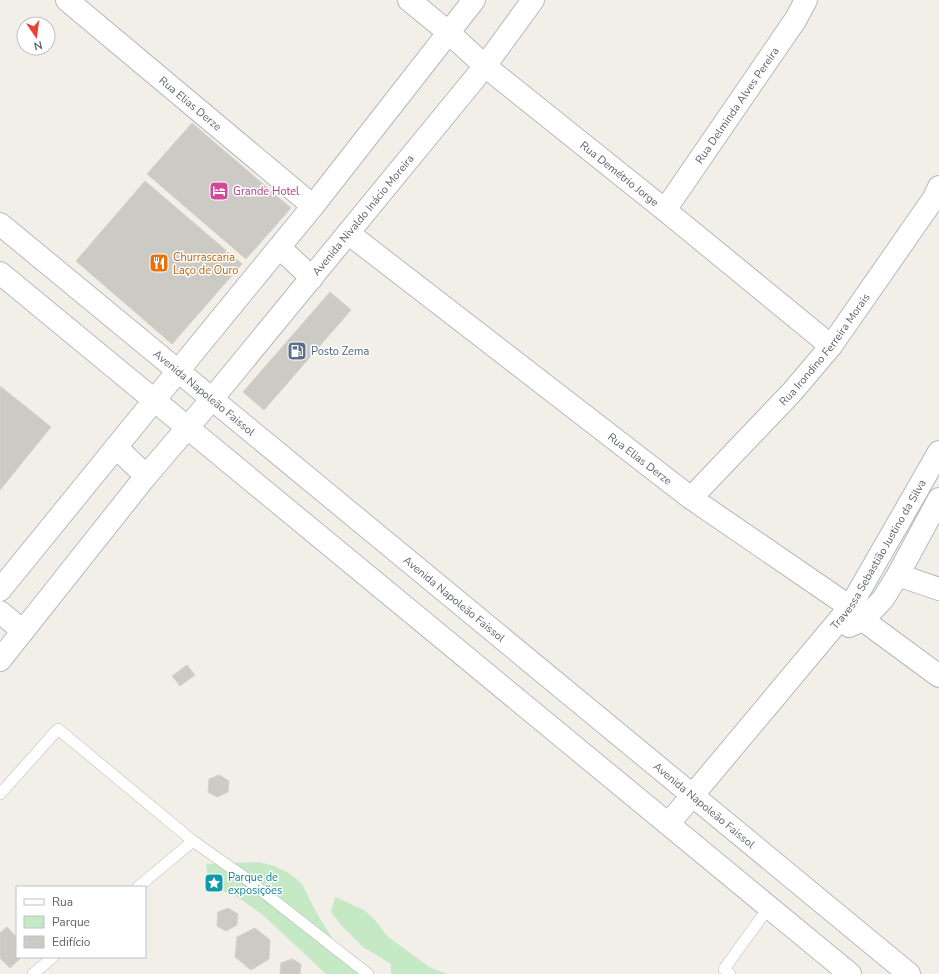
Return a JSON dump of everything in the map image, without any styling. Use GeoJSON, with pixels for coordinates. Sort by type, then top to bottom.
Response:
{"type":"FeatureCollection","features":[{"type":"Feature","properties":{"kind":"street","name":"Rua Elias Derze"},"geometry":{"type":"LineString","coordinates":[[67,0],[313,206]]}},
{"type":"Feature","properties":{"kind":"street","name":"Rua Demétrio Jorge"},"geometry":{"type":"LineString","coordinates":[[409,0],[448,32],[485,66],[665,210],[831,346]]}},
{"type":"Feature","properties":{"kind":"street"},"geometry":{"type":"LineString","coordinates":[[0,590],[154,400],[280,248],[474,0]]}},
{"type":"Feature","properties":{"kind":"street","name":"Avenida Nivaldo Inácio Moreira"},"geometry":{"type":"LineString","coordinates":[[0,660],[146,476],[212,399],[485,66],[533,0]]}},
{"type":"Feature","properties":{"kind":"street","name":"Rua Delminda Alves Pereira"},"geometry":{"type":"LineString","coordinates":[[665,210],[796,20],[806,0]]}},
{"type":"Feature","properties":{"kind":"street","name":"Rua Irondino Ferreira Morais"},"geometry":{"type":"LineString","coordinates":[[691,498],[792,392],[831,346],[934,198],[939,187]]}},
{"type":"Feature","properties":{"kind":"street","name":"Avenida Napoleão Faissol"},"geometry":{"type":"LineString","coordinates":[[0,224],[908,974]]}},
{"type":"Feature","properties":{"kind":"street","name":"Rua Elias Derze"},"geometry":{"type":"LineString","coordinates":[[348,233],[691,498],[856,613],[939,676]]}},
{"type":"Feature","properties":{"kind":"street"},"geometry":{"type":"LineString","coordinates":[[280,248],[312,278]]}},
{"type":"Feature","properties":{"kind":"street"},"geometry":{"type":"LineString","coordinates":[[0,273],[850,974]]}},
{"type":"Feature","properties":{"kind":"street"},"geometry":{"type":"LineString","coordinates":[[116,447],[146,476]]}},
{"type":"Feature","properties":{"kind":"street","name":"Travessa Sebastião Justino da Silva"},"geometry":{"type":"LineString","coordinates":[[856,613],[939,452]]}},
{"type":"Feature","properties":{"kind":"street","name":"Travessa Sebastião Justino da Silva"},"geometry":{"type":"LineString","coordinates":[[668,824],[828,634],[856,613],[883,599],[898,575],[939,499]]}},
{"type":"Feature","properties":{"kind":"street"},"geometry":{"type":"LineString","coordinates":[[898,575],[939,589]]}},
{"type":"Feature","properties":{"kind":"street"},"geometry":{"type":"LineString","coordinates":[[0,612],[23,631]]}},
{"type":"Feature","properties":{"kind":"lane"},"geometry":{"type":"LineString","coordinates":[[0,794],[58,729],[193,841],[244,876],[368,974]]}},
{"type":"Feature","properties":{"kind":"lane"},"geometry":{"type":"LineString","coordinates":[[139,886],[193,841]]}},
{"type":"Feature","properties":{"kind":"lane"},"geometry":{"type":"LineString","coordinates":[[724,972],[769,907]]}},
{"type":"Feature","properties":{"kind":"lane"},"geometry":{"type":"LineString","coordinates":[[34,974],[52,958]]}},
{"type":"Feature","properties":{"kind":"green space"},"geometry":{"type":"Polygon","coordinates":[[[258,862],[274,866],[289,873],[302,884],[317,914],[336,944],[363,974],[326,974],[263,915],[239,898],[209,885],[206,864],[258,862]]]}},
{"type":"Feature","properties":{"kind":"green space"},"geometry":{"type":"Polygon","coordinates":[[[335,897],[364,910],[376,921],[387,936],[429,967],[447,974],[391,974],[391,964],[363,947],[341,925],[331,912],[335,897]]]}},
{"type":"Feature","properties":{"kind":"building","name":"Grande Hotel"},"geometry":{"type":"Polygon","coordinates":[[[192,123],[291,208],[246,259],[147,174],[192,123]]]}},
{"type":"Feature","properties":{"kind":"building","name":"Churrascaria Laço de Ouro"},"geometry":{"type":"Polygon","coordinates":[[[145,181],[242,264],[172,344],[76,261],[145,181]]]}},
{"type":"Feature","properties":{"kind":"building","name":"Posto Zema"},"geometry":{"type":"Polygon","coordinates":[[[330,292],[351,310],[264,410],[243,392],[330,292]]]}},
{"type":"Feature","properties":{"kind":"building"},"geometry":{"type":"Polygon","coordinates":[[[0,386],[51,427],[0,490],[0,386]]]}},
{"type":"Feature","properties":{"kind":"building"},"geometry":{"type":"Polygon","coordinates":[[[187,665],[195,675],[180,686],[172,676],[187,665]]]}},
{"type":"Feature","properties":{"kind":"building"},"geometry":{"type":"Polygon","coordinates":[[[219,775],[229,781],[228,792],[217,797],[208,792],[209,779],[219,775]]]}},
{"type":"Feature","properties":{"kind":"building"},"geometry":{"type":"Polygon","coordinates":[[[228,908],[238,914],[237,925],[226,931],[217,926],[218,912],[228,908]]]}},
{"type":"Feature","properties":{"kind":"building"},"geometry":{"type":"Polygon","coordinates":[[[7,927],[16,937],[16,958],[21,958],[10,968],[0,958],[0,933],[7,927]]]}},
{"type":"Feature","properties":{"kind":"building"},"geometry":{"type":"Polygon","coordinates":[[[255,928],[270,940],[269,959],[251,970],[235,957],[237,937],[255,928]]]}},
{"type":"Feature","properties":{"kind":"building"},"geometry":{"type":"Polygon","coordinates":[[[292,959],[301,964],[300,974],[280,974],[281,963],[292,959]]]}},
{"type":"Feature","properties":{"kind":"place","name":"Grande Hotel"},"geometry":{"type":"Point","coordinates":[219,191]}},
{"type":"Feature","properties":{"kind":"place","name":"Churrascaria Laço de Ouro"},"geometry":{"type":"Point","coordinates":[159,263]}},
{"type":"Feature","properties":{"kind":"place","name":"Posto Zema"},"geometry":{"type":"Point","coordinates":[297,351]}},
{"type":"Feature","properties":{"kind":"place","name":"Parque de exposições"},"geometry":{"type":"Point","coordinates":[214,883]}}]}
